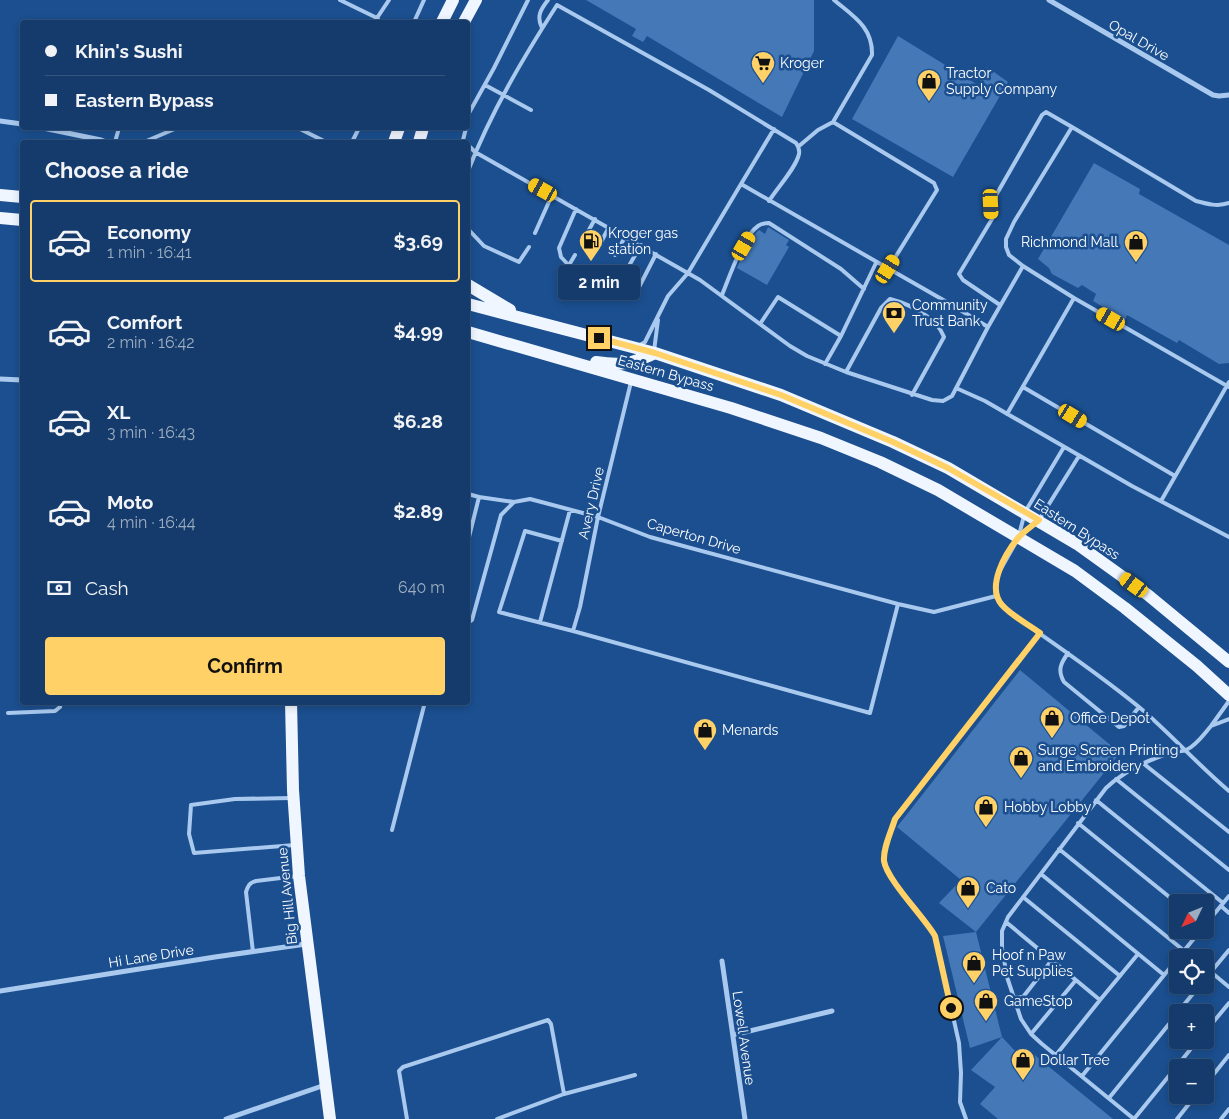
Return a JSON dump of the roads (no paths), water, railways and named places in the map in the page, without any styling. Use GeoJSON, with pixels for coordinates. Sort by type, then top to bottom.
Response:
{"type":"FeatureCollection","features":[{"type":"Feature","properties":{"kind":"main road"},"geometry":{"type":"LineString","coordinates":[[443,20],[453,0]]}},
{"type":"Feature","properties":{"kind":"main road"},"geometry":{"type":"LineString","coordinates":[[465,20],[476,0]]}},
{"type":"Feature","properties":{"kind":"main road"},"geometry":{"type":"LineString","coordinates":[[0,195],[20,197]]}},
{"type":"Feature","properties":{"kind":"main road"},"geometry":{"type":"LineString","coordinates":[[0,218],[20,220]]}},
{"type":"Feature","properties":{"kind":"main road"},"geometry":{"type":"LineString","coordinates":[[470,286],[525,318]]}},
{"type":"Feature","properties":{"kind":"main road","name":"Eastern Bypass"},"geometry":{"type":"LineString","coordinates":[[470,304],[655,353],[781,395],[893,442],[948,468],[1077,544],[1148,596],[1229,662]]}},
{"type":"Feature","properties":{"kind":"main road","name":"Eastern Bypass"},"geometry":{"type":"LineString","coordinates":[[470,333],[731,408],[821,438],[880,462],[938,490],[1075,571],[1125,608],[1229,694]]}},
{"type":"Feature","properties":{"kind":"main road"},"geometry":{"type":"LineString","coordinates":[[542,353],[613,365],[635,362],[655,353]]}},
{"type":"Feature","properties":{"kind":"main road","name":"Big Hill Avenue"},"geometry":{"type":"LineString","coordinates":[[291,705],[293,798],[299,876],[330,1119]]}},
{"type":"Feature","properties":{"kind":"street","name":"Opal Drive"},"geometry":{"type":"LineString","coordinates":[[1049,0],[1191,84],[1213,95],[1229,95]]}},
{"type":"Feature","properties":{"kind":"street"},"geometry":{"type":"LineString","coordinates":[[0,121],[20,124]]}},
{"type":"Feature","properties":{"kind":"street"},"geometry":{"type":"LineString","coordinates":[[53,130],[101,140]]}},
{"type":"Feature","properties":{"kind":"street"},"geometry":{"type":"LineString","coordinates":[[0,379],[20,380]]}},
{"type":"Feature","properties":{"kind":"street","name":"Hi Lane Drive"},"geometry":{"type":"LineString","coordinates":[[0,991],[307,944]]}},
{"type":"Feature","properties":{"kind":"street","name":"Lowell Avenue"},"geometry":{"type":"LineString","coordinates":[[722,961],[745,1119]]}},
{"type":"Feature","properties":{"kind":"street"},"geometry":{"type":"LineString","coordinates":[[733,1035],[832,1011]]}},
{"type":"Feature","properties":{"kind":"street"},"geometry":{"type":"LineString","coordinates":[[226,1119],[325,1085]]}},
{"type":"Feature","properties":{"kind":"lane"},"geometry":{"type":"LineString","coordinates":[[340,0],[378,20],[389,0]]}},
{"type":"Feature","properties":{"kind":"lane"},"geometry":{"type":"LineString","coordinates":[[415,20],[424,0]]}},
{"type":"Feature","properties":{"kind":"lane"},"geometry":{"type":"LineString","coordinates":[[470,111],[528,0]]}},
{"type":"Feature","properties":{"kind":"lane"},"geometry":{"type":"LineString","coordinates":[[542,28],[539,21],[540,10],[548,0]]}},
{"type":"Feature","properties":{"kind":"lane"},"geometry":{"type":"LineString","coordinates":[[770,201],[795,162],[799,153],[799,146],[818,130],[833,122],[872,55],[872,46],[863,24],[834,0]]}},
{"type":"Feature","properties":{"kind":"lane"},"geometry":{"type":"LineString","coordinates":[[470,166],[519,64],[557,5],[709,90],[799,146]]}},
{"type":"Feature","properties":{"kind":"lane"},"geometry":{"type":"LineString","coordinates":[[484,85],[531,110]]}},
{"type":"Feature","properties":{"kind":"lane"},"geometry":{"type":"LineString","coordinates":[[1000,305],[962,280],[959,274],[992,219],[991,204],[1042,115],[1046,112],[1196,201],[1208,205],[1227,204],[1229,208]]}},
{"type":"Feature","properties":{"kind":"lane"},"geometry":{"type":"LineString","coordinates":[[833,122],[934,183],[937,190],[888,269]]}},
{"type":"Feature","properties":{"kind":"lane"},"geometry":{"type":"LineString","coordinates":[[1072,127],[1009,230],[1006,247],[1009,255],[1023,266],[1074,298],[1228,385],[1161,500]]}},
{"type":"Feature","properties":{"kind":"lane"},"geometry":{"type":"LineString","coordinates":[[636,348],[644,342],[668,296],[688,273],[774,129]]}},
{"type":"Feature","properties":{"kind":"lane"},"geometry":{"type":"LineString","coordinates":[[149,140],[171,130]]}},
{"type":"Feature","properties":{"kind":"lane"},"geometry":{"type":"LineString","coordinates":[[302,130],[322,140]]}},
{"type":"Feature","properties":{"kind":"lane"},"geometry":{"type":"LineString","coordinates":[[470,148],[688,273],[722,295],[790,346],[825,364],[846,372],[932,400],[943,401],[952,396],[1023,266]]}},
{"type":"Feature","properties":{"kind":"lane"},"geometry":{"type":"LineString","coordinates":[[741,184],[988,327]]}},
{"type":"Feature","properties":{"kind":"lane"},"geometry":{"type":"LineString","coordinates":[[535,233],[552,195]]}},
{"type":"Feature","properties":{"kind":"lane"},"geometry":{"type":"LineString","coordinates":[[576,208],[559,248],[561,257],[582,276],[598,286],[616,289],[631,295],[636,293],[656,254]]}},
{"type":"Feature","properties":{"kind":"lane"},"geometry":{"type":"LineString","coordinates":[[585,237],[595,219]]}},
{"type":"Feature","properties":{"kind":"lane"},"geometry":{"type":"LineString","coordinates":[[722,295],[733,267],[757,227],[769,223],[841,269],[864,289]]}},
{"type":"Feature","properties":{"kind":"lane"},"geometry":{"type":"LineString","coordinates":[[599,246],[609,227]]}},
{"type":"Feature","properties":{"kind":"lane"},"geometry":{"type":"LineString","coordinates":[[470,231],[484,246],[519,262],[529,246]]}},
{"type":"Feature","properties":{"kind":"lane"},"geometry":{"type":"LineString","coordinates":[[616,255],[626,237]]}},
{"type":"Feature","properties":{"kind":"lane"},"geometry":{"type":"LineString","coordinates":[[630,264],[641,245]]}},
{"type":"Feature","properties":{"kind":"lane"},"geometry":{"type":"LineString","coordinates":[[569,265],[574,255]]}},
{"type":"Feature","properties":{"kind":"lane"},"geometry":{"type":"LineString","coordinates":[[825,364],[876,263]]}},
{"type":"Feature","properties":{"kind":"lane"},"geometry":{"type":"LineString","coordinates":[[582,276],[588,266]]}},
{"type":"Feature","properties":{"kind":"lane"},"geometry":{"type":"LineString","coordinates":[[598,286],[605,274]]}},
{"type":"Feature","properties":{"kind":"lane"},"geometry":{"type":"LineString","coordinates":[[616,289],[620,282]]}},
{"type":"Feature","properties":{"kind":"lane"},"geometry":{"type":"LineString","coordinates":[[760,324],[778,297],[840,336]]}},
{"type":"Feature","properties":{"kind":"lane"},"geometry":{"type":"LineString","coordinates":[[1007,414],[1074,298]]}},
{"type":"Feature","properties":{"kind":"lane"},"geometry":{"type":"LineString","coordinates":[[846,372],[881,308],[890,300],[903,303],[927,317],[942,330],[944,337],[912,395]]}},
{"type":"Feature","properties":{"kind":"lane"},"geometry":{"type":"LineString","coordinates":[[655,353],[658,318]]}},
{"type":"Feature","properties":{"kind":"lane","name":"Avery Drive"},"geometry":{"type":"LineString","coordinates":[[573,631],[632,379]]}},
{"type":"Feature","properties":{"kind":"lane"},"geometry":{"type":"LineString","coordinates":[[1023,386],[1175,476]]}},
{"type":"Feature","properties":{"kind":"lane"},"geometry":{"type":"LineString","coordinates":[[956,388],[985,401],[1079,456],[1229,536]]}},
{"type":"Feature","properties":{"kind":"lane"},"geometry":{"type":"LineString","coordinates":[[1064,447],[1025,512],[1019,537],[999,572],[995,587],[996,596],[1009,612],[1101,676],[1139,707],[1229,791]]}},
{"type":"Feature","properties":{"kind":"lane"},"geometry":{"type":"LineString","coordinates":[[1019,537],[1039,520],[1079,456]]}},
{"type":"Feature","properties":{"kind":"lane","name":"Caperton Drive"},"geometry":{"type":"LineString","coordinates":[[470,495],[514,502],[530,499],[598,518],[650,537],[934,612],[996,596]]}},
{"type":"Feature","properties":{"kind":"lane"},"geometry":{"type":"LineString","coordinates":[[470,534],[479,497]]}},
{"type":"Feature","properties":{"kind":"lane"},"geometry":{"type":"LineString","coordinates":[[470,622],[472,620],[501,515],[514,502]]}},
{"type":"Feature","properties":{"kind":"lane"},"geometry":{"type":"LineString","coordinates":[[540,622],[570,510]]}},
{"type":"Feature","properties":{"kind":"lane"},"geometry":{"type":"LineString","coordinates":[[562,541],[525,531],[499,612],[870,713],[898,604]]}},
{"type":"Feature","properties":{"kind":"lane"},"geometry":{"type":"LineString","coordinates":[[966,1119],[960,1102],[959,1044],[935,936],[896,884],[884,862],[886,846],[895,819],[1040,633]]}},
{"type":"Feature","properties":{"kind":"lane"},"geometry":{"type":"LineString","coordinates":[[1068,653],[1060,664],[1061,677],[1064,682],[1119,727],[1124,726],[1139,707]]}},
{"type":"Feature","properties":{"kind":"lane"},"geometry":{"type":"LineString","coordinates":[[1191,1049],[1134,1119],[1031,1034],[1021,1019],[1007,977],[1002,948],[1002,931],[1023,897],[1078,823],[1116,778],[1173,752],[1185,751],[1194,745],[1229,701]]}},
{"type":"Feature","properties":{"kind":"lane"},"geometry":{"type":"LineString","coordinates":[[8,713],[44,712],[55,710],[60,705]]}},
{"type":"Feature","properties":{"kind":"lane"},"geometry":{"type":"LineString","coordinates":[[392,830],[424,705]]}},
{"type":"Feature","properties":{"kind":"lane"},"geometry":{"type":"LineString","coordinates":[[1211,726],[1229,720]]}},
{"type":"Feature","properties":{"kind":"lane"},"geometry":{"type":"LineString","coordinates":[[1144,764],[1229,832]]}},
{"type":"Feature","properties":{"kind":"lane"},"geometry":{"type":"LineString","coordinates":[[1116,778],[1229,870]]}},
{"type":"Feature","properties":{"kind":"lane"},"geometry":{"type":"LineString","coordinates":[[293,798],[235,799],[191,805],[189,834],[194,853],[297,845]]}},
{"type":"Feature","properties":{"kind":"lane"},"geometry":{"type":"LineString","coordinates":[[1096,800],[1222,904],[1229,913]]}},
{"type":"Feature","properties":{"kind":"lane"},"geometry":{"type":"LineString","coordinates":[[1078,823],[1169,897]]}},
{"type":"Feature","properties":{"kind":"lane"},"geometry":{"type":"LineString","coordinates":[[1059,849],[1183,949]]}},
{"type":"Feature","properties":{"kind":"lane"},"geometry":{"type":"LineString","coordinates":[[1041,874],[1164,975]]}},
{"type":"Feature","properties":{"kind":"lane"},"geometry":{"type":"LineString","coordinates":[[253,952],[246,892],[251,883],[299,876]]}},
{"type":"Feature","properties":{"kind":"lane"},"geometry":{"type":"LineString","coordinates":[[1214,914],[1229,896]]}},
{"type":"Feature","properties":{"kind":"lane"},"geometry":{"type":"LineString","coordinates":[[1023,897],[1120,976]]}},
{"type":"Feature","properties":{"kind":"lane"},"geometry":{"type":"LineString","coordinates":[[1006,922],[1100,1000]]}},
{"type":"Feature","properties":{"kind":"lane"},"geometry":{"type":"LineString","coordinates":[[1185,949],[1193,939]]}},
{"type":"Feature","properties":{"kind":"lane"},"geometry":{"type":"LineString","coordinates":[[1214,968],[1229,950]]}},
{"type":"Feature","properties":{"kind":"lane"},"geometry":{"type":"LineString","coordinates":[[1056,1055],[1138,954]]}},
{"type":"Feature","properties":{"kind":"lane"},"geometry":{"type":"LineString","coordinates":[[1014,998],[1023,997],[1052,960]]}},
{"type":"Feature","properties":{"kind":"lane"},"geometry":{"type":"LineString","coordinates":[[1082,1076],[1169,969]]}},
{"type":"Feature","properties":{"kind":"lane"},"geometry":{"type":"LineString","coordinates":[[1214,974],[1229,987]]}},
{"type":"Feature","properties":{"kind":"lane"},"geometry":{"type":"LineString","coordinates":[[1031,1034],[1076,980]]}},
{"type":"Feature","properties":{"kind":"lane"},"geometry":{"type":"LineString","coordinates":[[1185,1004],[1193,994]]}},
{"type":"Feature","properties":{"kind":"lane"},"geometry":{"type":"LineString","coordinates":[[1214,1021],[1229,1003]]}},
{"type":"Feature","properties":{"kind":"lane"},"geometry":{"type":"LineString","coordinates":[[407,1119],[400,1071],[403,1067],[548,1020],[551,1024],[564,1094]]}},
{"type":"Feature","properties":{"kind":"lane"},"geometry":{"type":"LineString","coordinates":[[1109,1098],[1169,1024]]}},
{"type":"Feature","properties":{"kind":"lane"},"geometry":{"type":"LineString","coordinates":[[1214,1073],[1229,1055]]}},
{"type":"Feature","properties":{"kind":"lane"},"geometry":{"type":"LineString","coordinates":[[497,1119],[564,1094],[635,1076]]}},
{"type":"Feature","properties":{"kind":"lane"},"geometry":{"type":"LineString","coordinates":[[1177,1119],[1189,1104]]}},
{"type":"Feature","properties":{"kind":"lane"},"geometry":{"type":"LineString","coordinates":[[1221,1119],[1229,1109]]}},
{"type":"Feature","properties":{"kind":"place","name":"Kroger"},"geometry":{"type":"Point","coordinates":[763,84]}},
{"type":"Feature","properties":{"kind":"place","name":"Tractor Supply Company"},"geometry":{"type":"Point","coordinates":[929,102]}},
{"type":"Feature","properties":{"kind":"place","name":"Kroger gas station"},"geometry":{"type":"Point","coordinates":[591,262]}},
{"type":"Feature","properties":{"kind":"place","name":"Richmond Mall"},"geometry":{"type":"Point","coordinates":[1136,263]}},
{"type":"Feature","properties":{"kind":"place","name":"Community Trust Bank"},"geometry":{"type":"Point","coordinates":[894,334]}},
{"type":"Feature","properties":{"kind":"place","name":"Office Depot"},"geometry":{"type":"Point","coordinates":[1052,739]}},
{"type":"Feature","properties":{"kind":"place","name":"Menards"},"geometry":{"type":"Point","coordinates":[705,751]}},
{"type":"Feature","properties":{"kind":"place","name":"Surge Screen Printing and Embroidery"},"geometry":{"type":"Point","coordinates":[1021,779]}},
{"type":"Feature","properties":{"kind":"place","name":"Hobby Lobby"},"geometry":{"type":"Point","coordinates":[986,828]}},
{"type":"Feature","properties":{"kind":"place","name":"Cato"},"geometry":{"type":"Point","coordinates":[968,909]}},
{"type":"Feature","properties":{"kind":"place","name":"Hoof n Paw Pet Supplies"},"geometry":{"type":"Point","coordinates":[974,984]}},
{"type":"Feature","properties":{"kind":"place","name":"GameStop"},"geometry":{"type":"Point","coordinates":[986,1022]}},
{"type":"Feature","properties":{"kind":"place","name":"Dollar Tree"},"geometry":{"type":"Point","coordinates":[1023,1081]}}]}
